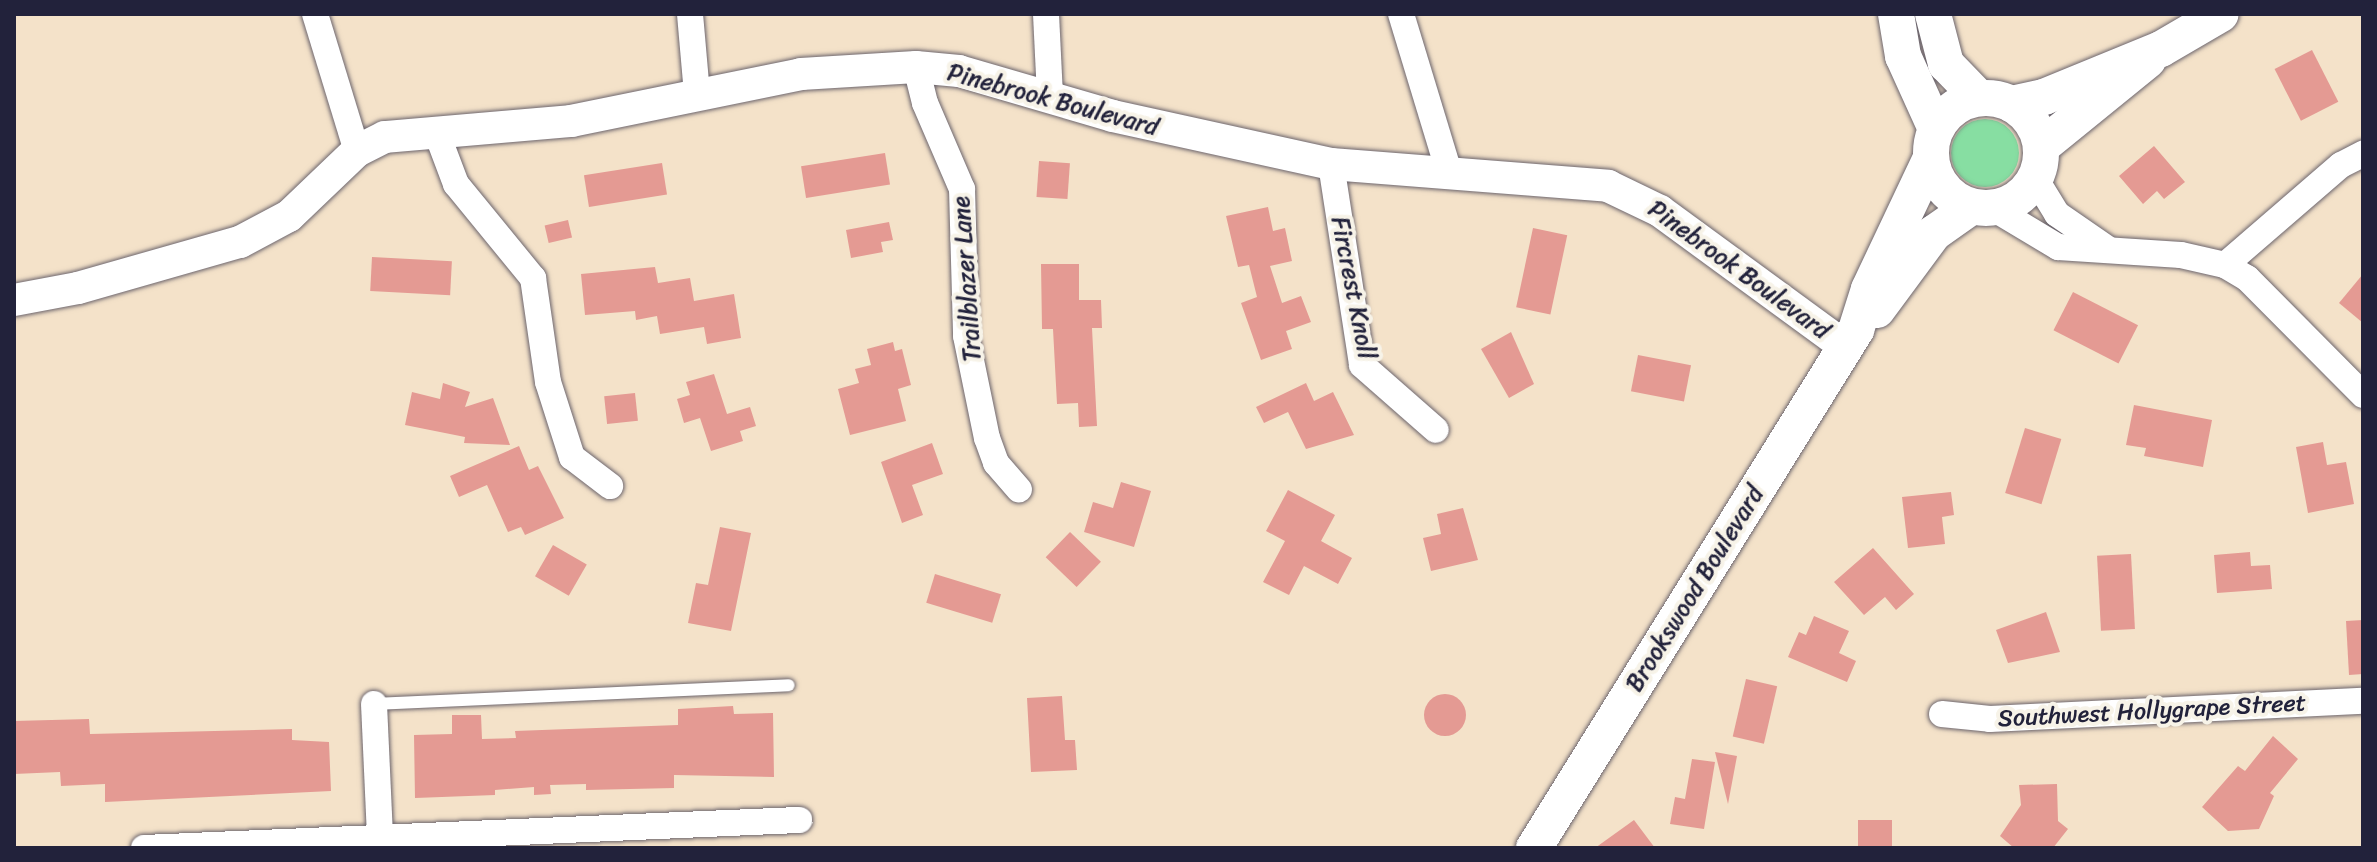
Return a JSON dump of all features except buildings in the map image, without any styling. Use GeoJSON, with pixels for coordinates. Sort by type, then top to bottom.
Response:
{"type":"FeatureCollection","features":[{"type":"Feature","properties":{"kind":"main road"},"geometry":{"type":"LineString","coordinates":[[1896,14],[1903,56],[1933,145],[1944,190],[1982,208],[2013,202],[2038,162],[2161,49]]}},
{"type":"Feature","properties":{"kind":"main road"},"geometry":{"type":"LineString","coordinates":[[1933,14],[1946,64],[2034,126],[2038,162]]}},
{"type":"Feature","properties":{"kind":"main road"},"geometry":{"type":"LineString","coordinates":[[1933,145],[1949,112],[1995,101],[2044,97],[2161,49],[2221,14]]}},
{"type":"Feature","properties":{"kind":"main road","name":"Brookswood Boulevard"},"geometry":{"type":"LineString","coordinates":[[1851,339],[1869,289],[1933,145]]}},
{"type":"Feature","properties":{"kind":"main road","name":"Brookswood Boulevard"},"geometry":{"type":"LineString","coordinates":[[1534,848],[1851,339],[1887,301],[1934,233],[1982,208]]}},
{"type":"Feature","properties":{"kind":"street"},"geometry":{"type":"LineString","coordinates":[[315,14],[357,151]]}},
{"type":"Feature","properties":{"kind":"street"},"geometry":{"type":"LineString","coordinates":[[690,14],[697,94]]}},
{"type":"Feature","properties":{"kind":"street"},"geometry":{"type":"LineString","coordinates":[[1046,14],[1050,97]]}},
{"type":"Feature","properties":{"kind":"street"},"geometry":{"type":"LineString","coordinates":[[1401,14],[1450,175]]}},
{"type":"Feature","properties":{"kind":"street","name":"Pinebrook Boulevard"},"geometry":{"type":"LineString","coordinates":[[14,300],[78,288],[240,242],[289,216],[357,151],[385,137],[571,121],[801,74],[916,67],[959,71],[1185,134],[1331,164],[1450,175],[1581,181],[1632,196],[1686,228],[1851,339]]}},
{"type":"Feature","properties":{"kind":"street","name":"Trailblazer Lane"},"geometry":{"type":"LineString","coordinates":[[916,67],[925,103],[962,189],[966,336],[987,438],[996,463],[1019,489]]}},
{"type":"Feature","properties":{"kind":"street"},"geometry":{"type":"LineString","coordinates":[[436,131],[456,184],[533,278],[548,382],[572,457],[610,486]]}},
{"type":"Feature","properties":{"kind":"street"},"geometry":{"type":"LineString","coordinates":[[2225,265],[2341,165],[2363,154]]}},
{"type":"Feature","properties":{"kind":"street"},"geometry":{"type":"LineString","coordinates":[[2038,162],[2057,214],[2108,249]]}},
{"type":"Feature","properties":{"kind":"street","name":"Fircrest Knoll"},"geometry":{"type":"LineString","coordinates":[[1331,164],[1362,365],[1436,430]]}},
{"type":"Feature","properties":{"kind":"street"},"geometry":{"type":"LineString","coordinates":[[1982,208],[2058,247],[2181,255],[2225,265],[2247,278],[2363,395]]}},
{"type":"Feature","properties":{"kind":"street","name":"Southwest Hollygrape Street"},"geometry":{"type":"LineString","coordinates":[[1942,714],[1990,719],[2363,701]]}},
{"type":"Feature","properties":{"kind":"street"},"geometry":{"type":"LineString","coordinates":[[374,704],[380,837]]}},
{"type":"Feature","properties":{"kind":"street"},"geometry":{"type":"LineString","coordinates":[[144,848],[380,837],[669,837],[799,820]]}},
{"type":"Feature","properties":{"kind":"lane"},"geometry":{"type":"LineString","coordinates":[[374,704],[789,685]]}},
{"type":"Feature","properties":{"kind":"green space"},"geometry":{"type":"Polygon","coordinates":[[[1978,119],[1992,119],[2004,124],[2014,134],[2019,153],[2014,172],[2004,182],[1992,187],[1978,187],[1966,182],[1956,172],[1951,160],[1951,146],[1956,134],[1966,124],[1978,119]]]}}]}
